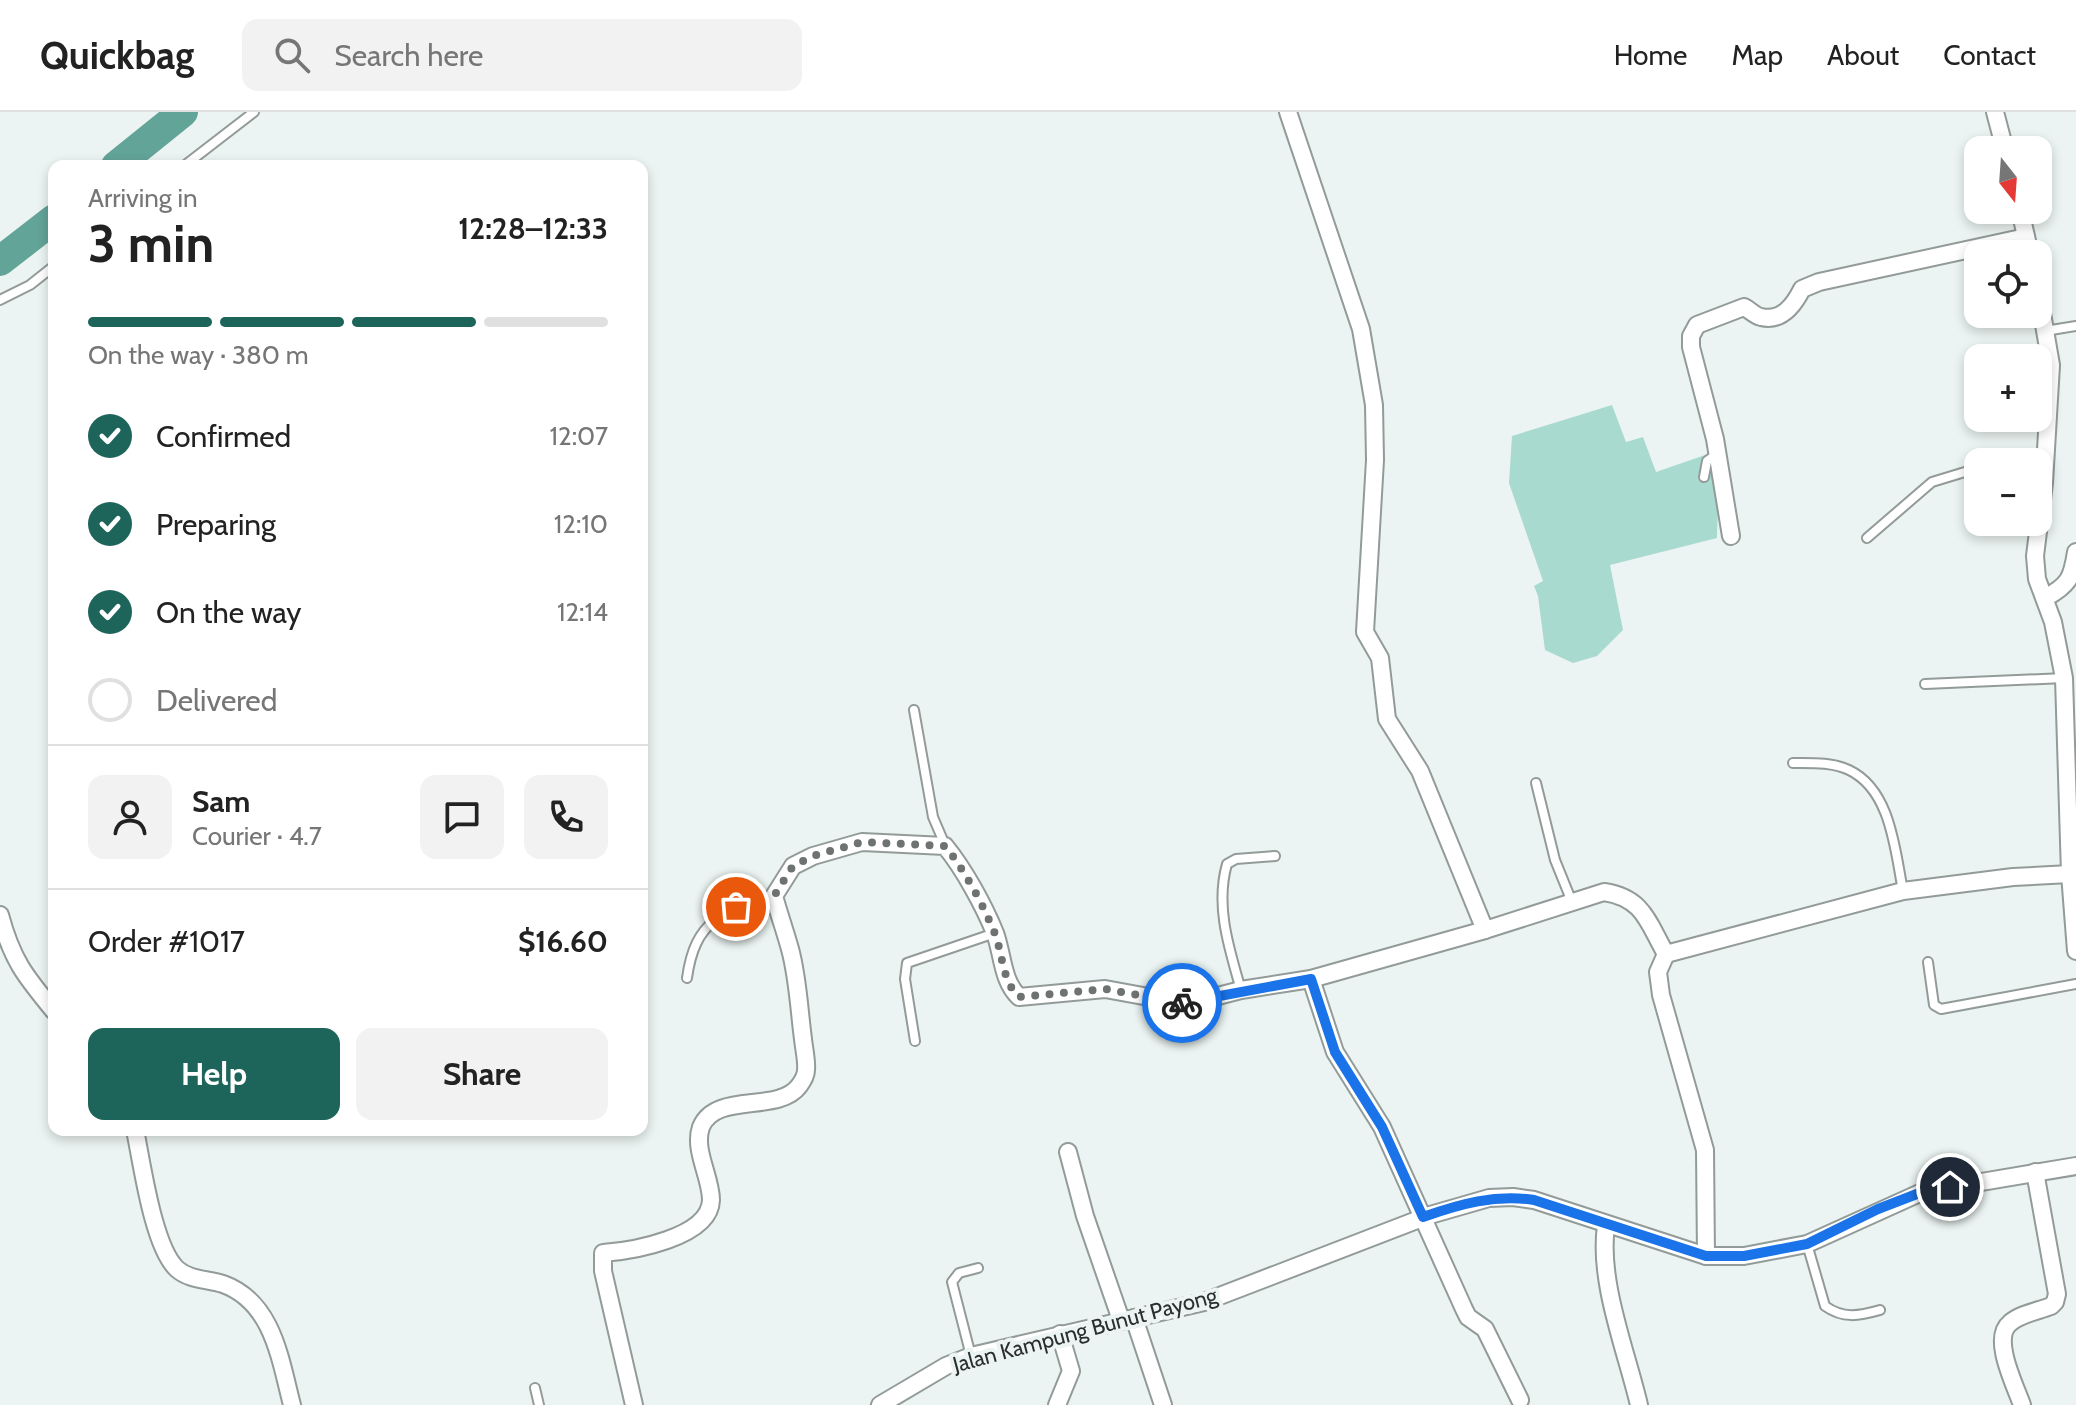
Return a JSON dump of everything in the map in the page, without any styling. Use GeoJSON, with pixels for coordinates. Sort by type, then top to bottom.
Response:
{"type":"FeatureCollection","features":[{"type":"Feature","properties":{"kind":"street"},"geometry":{"type":"LineString","coordinates":[[1288,112],[1361,329],[1374,405],[1375,460],[1365,632],[1380,658],[1387,719],[1420,771],[1485,930]]}},
{"type":"Feature","properties":{"kind":"street"},"geometry":{"type":"LineString","coordinates":[[1995,112],[2001,136]]}},
{"type":"Feature","properties":{"kind":"street"},"geometry":{"type":"LineString","coordinates":[[1731,536],[1718,453],[1691,347],[1691,336],[1697,325],[1744,307],[1766,318],[1784,314],[1794,306],[1802,289],[1819,282],[1964,257]]}},
{"type":"Feature","properties":{"kind":"street"},"geometry":{"type":"LineString","coordinates":[[2044,328],[2051,365],[2044,448]]}},
{"type":"Feature","properties":{"kind":"street"},"geometry":{"type":"LineString","coordinates":[[2037,536],[2037,579],[2059,643],[2064,678],[2064,733],[2073,856],[2070,874],[2076,951]]}},
{"type":"Feature","properties":{"kind":"street"},"geometry":{"type":"LineString","coordinates":[[2045,598],[2062,589],[2069,580],[2076,552]]}},
{"type":"Feature","properties":{"kind":"street"},"geometry":{"type":"LineString","coordinates":[[634,1405],[603,1271],[603,1253],[667,1239],[687,1231],[703,1218],[711,1200],[700,1143],[701,1127],[713,1114],[734,1105],[776,1099],[793,1093],[801,1084],[806,1070],[790,950],[774,896],[793,866],[813,856],[862,842],[945,846],[957,860],[995,933],[1010,989],[1019,997],[1105,989],[1187,1004],[1241,990],[1311,979],[1485,930],[1604,892],[1623,895],[1637,903],[1666,954]]}},
{"type":"Feature","properties":{"kind":"street"},"geometry":{"type":"LineString","coordinates":[[1666,954],[1903,891],[2013,877],[2070,874]]}},
{"type":"Feature","properties":{"kind":"street"},"geometry":{"type":"LineString","coordinates":[[0,915],[10,950],[24,976],[48,1004]]}},
{"type":"Feature","properties":{"kind":"street"},"geometry":{"type":"LineString","coordinates":[[1666,954],[1658,972],[1661,995],[1705,1150],[1706,1256]]}},
{"type":"Feature","properties":{"kind":"street"},"geometry":{"type":"LineString","coordinates":[[1311,979],[1335,1052],[1382,1127],[1468,1317],[1485,1329],[1520,1400]]}},
{"type":"Feature","properties":{"kind":"street"},"geometry":{"type":"LineString","coordinates":[[136,1136],[159,1242],[177,1270],[201,1280],[223,1284],[255,1303],[273,1335],[292,1405]]}},
{"type":"Feature","properties":{"kind":"street"},"geometry":{"type":"LineString","coordinates":[[1068,1152],[1085,1216],[1163,1405]]}},
{"type":"Feature","properties":{"kind":"street","name":"Jalan Kampung Bunut Payong"},"geometry":{"type":"LineString","coordinates":[[880,1405],[935,1372],[971,1356],[1204,1302],[1423,1217],[1489,1198],[1534,1200],[1606,1226],[1706,1256],[1744,1256],[1807,1244],[1878,1209],[1922,1192],[2076,1166]]}},
{"type":"Feature","properties":{"kind":"street"},"geometry":{"type":"LineString","coordinates":[[2022,1405],[2002,1344],[2003,1330],[2012,1320],[2051,1306],[2057,1294],[2035,1172]]}},
{"type":"Feature","properties":{"kind":"street"},"geometry":{"type":"LineString","coordinates":[[1606,1226],[1603,1249],[1605,1274],[1639,1405]]}},
{"type":"Feature","properties":{"kind":"street"},"geometry":{"type":"LineString","coordinates":[[1057,1405],[1071,1371],[1060,1334]]}},
{"type":"Feature","properties":{"kind":"lane"},"geometry":{"type":"LineString","coordinates":[[192,160],[254,112]]}},
{"type":"Feature","properties":{"kind":"lane"},"geometry":{"type":"LineString","coordinates":[[0,300],[30,285],[48,271]]}},
{"type":"Feature","properties":{"kind":"lane"},"geometry":{"type":"LineString","coordinates":[[2045,331],[2076,326]]}},
{"type":"Feature","properties":{"kind":"lane"},"geometry":{"type":"LineString","coordinates":[[1704,477],[1707,461],[1718,453]]}},
{"type":"Feature","properties":{"kind":"lane"},"geometry":{"type":"LineString","coordinates":[[1867,538],[1932,482],[1964,472]]}},
{"type":"Feature","properties":{"kind":"lane"},"geometry":{"type":"LineString","coordinates":[[1925,684],[2064,678]]}},
{"type":"Feature","properties":{"kind":"lane"},"geometry":{"type":"LineString","coordinates":[[914,710],[925,783],[933,817],[945,846]]}},
{"type":"Feature","properties":{"kind":"lane"},"geometry":{"type":"LineString","coordinates":[[1793,763],[1823,763],[1847,769],[1867,781],[1887,819],[1903,891]]}},
{"type":"Feature","properties":{"kind":"lane"},"geometry":{"type":"LineString","coordinates":[[1536,783],[1555,860],[1572,903]]}},
{"type":"Feature","properties":{"kind":"lane"},"geometry":{"type":"LineString","coordinates":[[1241,990],[1225,935],[1222,882],[1227,864],[1236,859],[1275,856]]}},
{"type":"Feature","properties":{"kind":"lane"},"geometry":{"type":"LineString","coordinates":[[687,978],[690,956],[700,933],[716,918],[736,907],[774,896]]}},
{"type":"Feature","properties":{"kind":"lane"},"geometry":{"type":"LineString","coordinates":[[915,1041],[905,979],[907,963],[995,933]]}},
{"type":"Feature","properties":{"kind":"lane"},"geometry":{"type":"LineString","coordinates":[[1928,962],[1931,998],[1934,1005],[1941,1009],[2076,984]]}},
{"type":"Feature","properties":{"kind":"lane"},"geometry":{"type":"LineString","coordinates":[[1807,1244],[1825,1306],[1846,1316],[1880,1310]]}},
{"type":"Feature","properties":{"kind":"lane"},"geometry":{"type":"LineString","coordinates":[[971,1356],[952,1282],[959,1273],[978,1268]]}},
{"type":"Feature","properties":{"kind":"lane"},"geometry":{"type":"LineString","coordinates":[[535,1388],[539,1405]]}},
{"type":"Feature","properties":{"kind":"green space"},"geometry":{"type":"Polygon","coordinates":[[[1612,405],[1626,442],[1643,437],[1656,472],[1708,454],[1716,470],[1717,538],[1610,565],[1623,630],[1597,656],[1573,663],[1545,650],[1534,586],[1543,581],[1509,483],[1512,436],[1612,405]]]}},
{"type":"Feature","properties":{"kind":"waterway"},"geometry":{"type":"LineString","coordinates":[[123,160],[183,112]]}},
{"type":"Feature","properties":{"kind":"waterway"},"geometry":{"type":"LineString","coordinates":[[0,261],[48,224]]}},
{"type":"Feature","properties":{"kind":"way so far"},"geometry":{"type":"LineString","coordinates":[[736,907],[774,896],[793,866],[813,856],[862,842],[945,846],[957,860],[995,933],[1010,989],[1019,997],[1105,989],[1182,1003]]}},
{"type":"Feature","properties":{"kind":"route"},"geometry":{"type":"LineString","coordinates":[[1182,1003],[1311,979],[1335,1052],[1382,1127],[1423,1217],[1489,1198],[1513,1197],[1534,1200],[1606,1226],[1706,1256],[1744,1256],[1807,1244],[1878,1209],[1922,1192],[1950,1187]]}}]}
